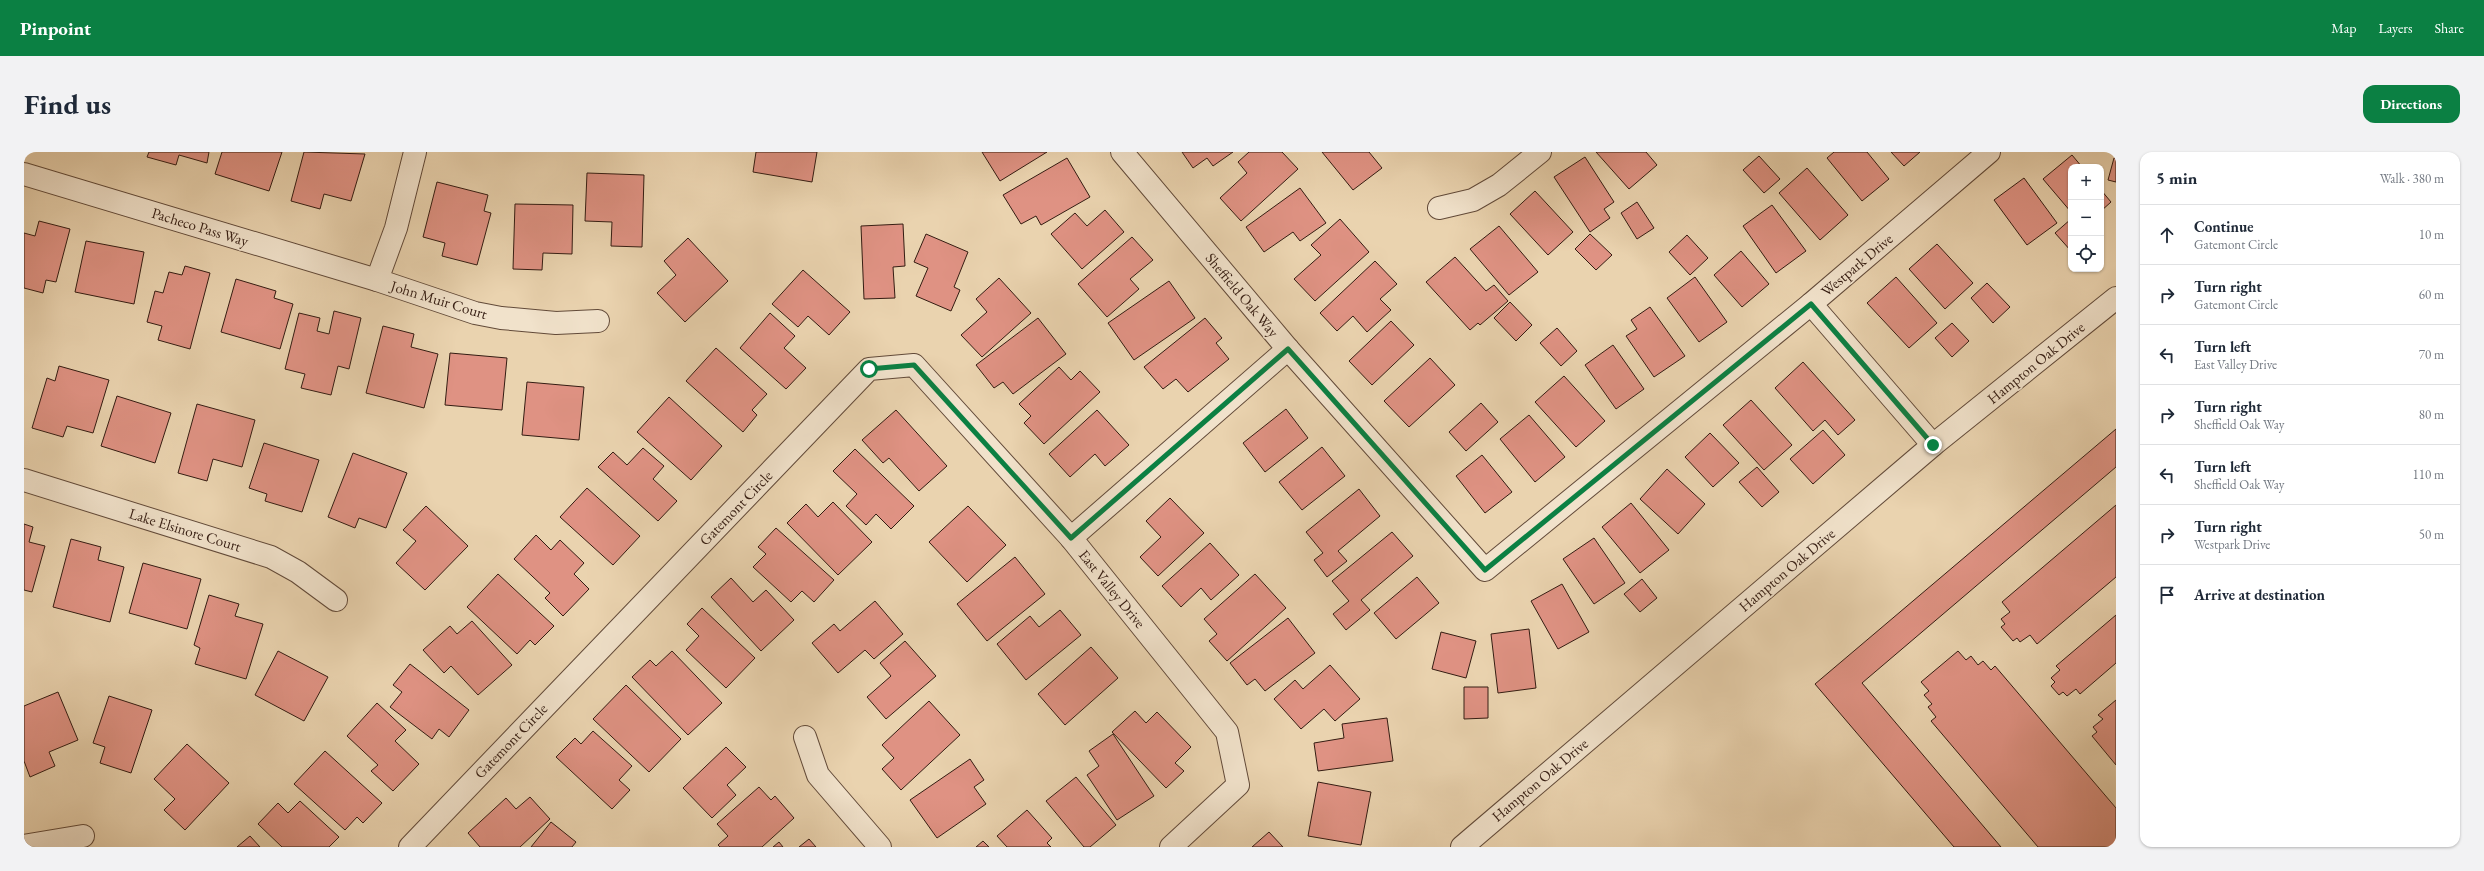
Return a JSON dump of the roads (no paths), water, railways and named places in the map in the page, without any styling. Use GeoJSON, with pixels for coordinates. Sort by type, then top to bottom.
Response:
{"type":"FeatureCollection","features":[{"type":"Feature","properties":{"kind":"street"},"geometry":{"type":"LineString","coordinates":[[377,280],[396,228],[415,152]]}},
{"type":"Feature","properties":{"kind":"street","name":"Sheffield Oak Way"},"geometry":{"type":"LineString","coordinates":[[1122,152],[1288,349],[1485,570],[1811,304]]}},
{"type":"Feature","properties":{"kind":"street"},"geometry":{"type":"LineString","coordinates":[[1439,208],[1473,200],[1499,185],[1540,152]]}},
{"type":"Feature","properties":{"kind":"street","name":"Westpark Drive"},"geometry":{"type":"LineString","coordinates":[[1933,445],[1811,304],[1989,152]]}},
{"type":"Feature","properties":{"kind":"street","name":"Pacheco Pass Way"},"geometry":{"type":"LineString","coordinates":[[24,174],[377,280]]}},
{"type":"Feature","properties":{"kind":"street","name":"John Muir Court"},"geometry":{"type":"LineString","coordinates":[[377,280],[448,305],[501,318],[556,322],[598,321]]}},
{"type":"Feature","properties":{"kind":"street","name":"Hampton Oak Drive"},"geometry":{"type":"LineString","coordinates":[[1462,847],[1933,445],[2116,298]]}},
{"type":"Feature","properties":{"kind":"street","name":"East Valley Drive"},"geometry":{"type":"LineString","coordinates":[[1171,847],[1238,785],[1227,732],[1071,538],[1288,349]]}},
{"type":"Feature","properties":{"kind":"street","name":"Gatemont Circle"},"geometry":{"type":"LineString","coordinates":[[410,847],[869,369],[914,365],[1071,538]]}},
{"type":"Feature","properties":{"kind":"street","name":"Lake Elsinore Court"},"geometry":{"type":"LineString","coordinates":[[24,480],[271,557],[298,572],[336,600]]}},
{"type":"Feature","properties":{"kind":"street"},"geometry":{"type":"LineString","coordinates":[[805,737],[818,775],[880,847]]}},
{"type":"Feature","properties":{"kind":"street"},"geometry":{"type":"LineString","coordinates":[[24,846],[83,836]]}}]}
